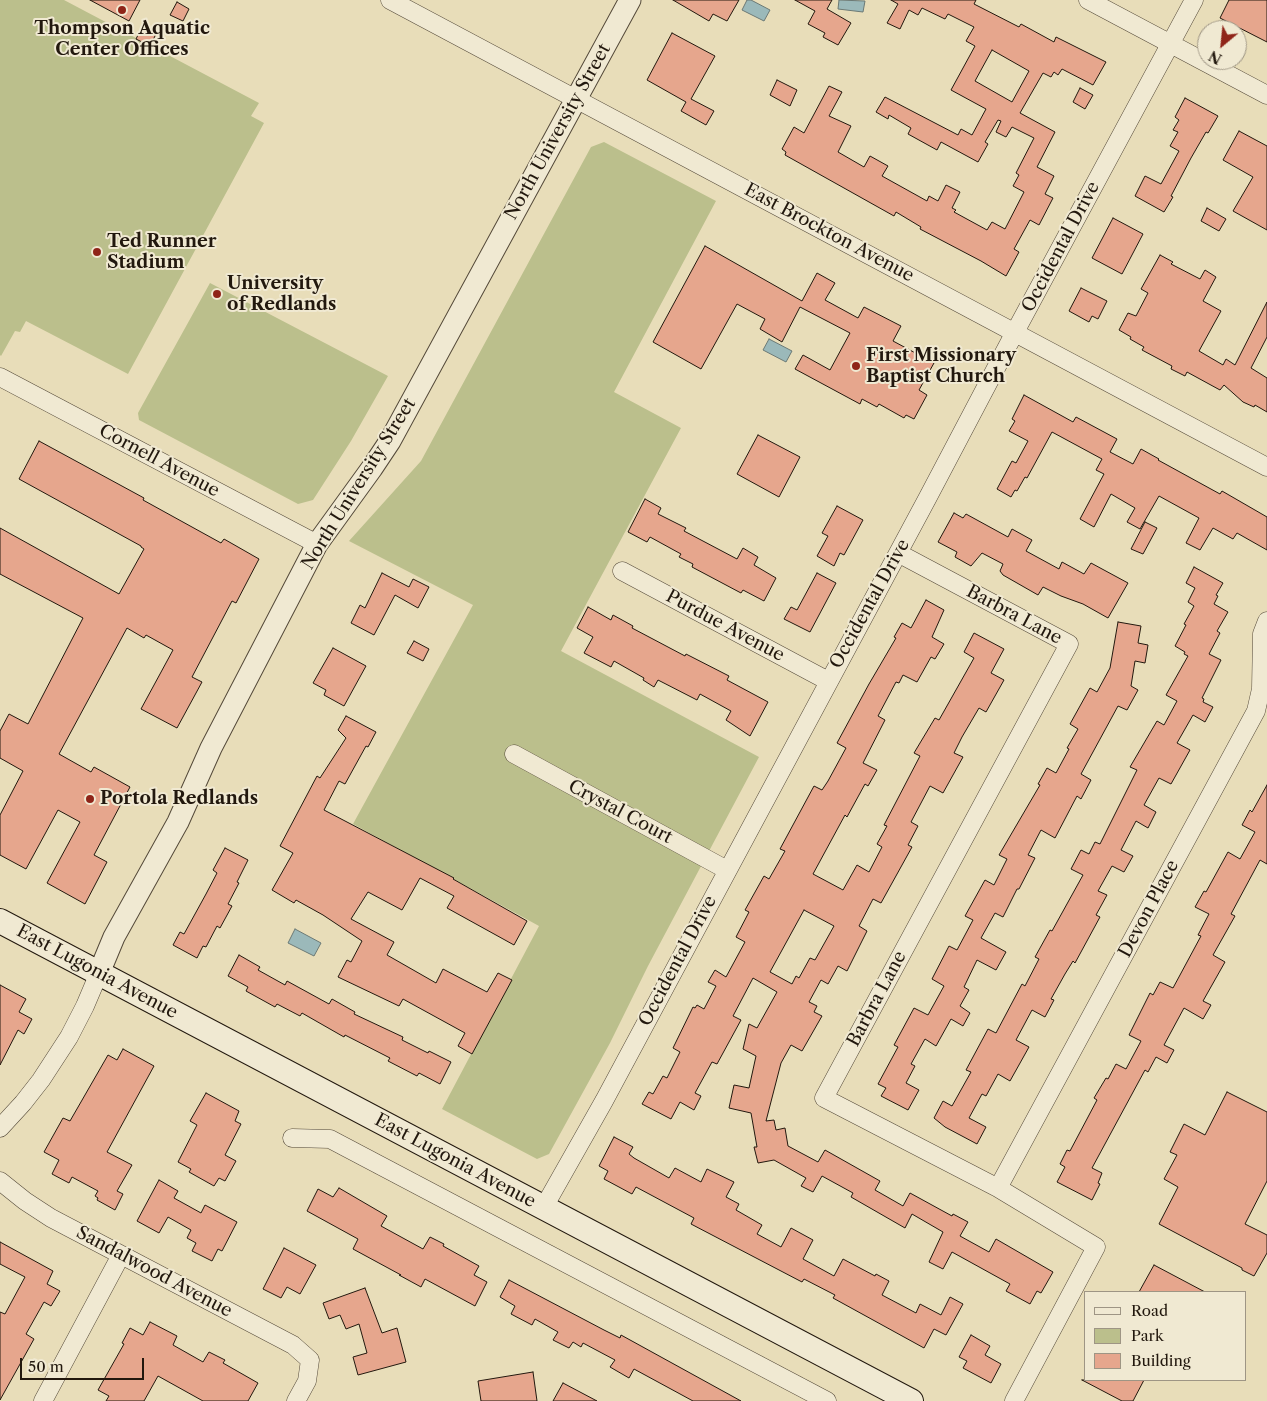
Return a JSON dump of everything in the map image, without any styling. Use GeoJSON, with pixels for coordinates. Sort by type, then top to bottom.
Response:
{"type":"FeatureCollection","features":[{"type":"Feature","properties":{"kind":"main road","name":"East Lugonia Avenue"},"geometry":{"type":"LineString","coordinates":[[0,920],[544,1208],[897,1398]]}},
{"type":"Feature","properties":{"kind":"street","name":"East Brockton Avenue"},"geometry":{"type":"LineString","coordinates":[[390,0],[1267,467]]}},
{"type":"Feature","properties":{"kind":"street","name":"North University Street"},"geometry":{"type":"LineString","coordinates":[[99,973],[114,937],[178,822],[211,748],[317,544],[390,441],[630,0]]}},
{"type":"Feature","properties":{"kind":"street"},"geometry":{"type":"LineString","coordinates":[[1088,0],[1267,95]]}},
{"type":"Feature","properties":{"kind":"street","name":"Occidental Drive"},"geometry":{"type":"LineString","coordinates":[[544,1208],[604,1101],[1194,0]]}},
{"type":"Feature","properties":{"kind":"street","name":"Cornell Avenue"},"geometry":{"type":"LineString","coordinates":[[0,377],[317,544]]}},
{"type":"Feature","properties":{"kind":"street","name":"Barbra Lane"},"geometry":{"type":"LineString","coordinates":[[898,554],[1069,644],[824,1098],[998,1188],[1096,1247],[1014,1401]]}},
{"type":"Feature","properties":{"kind":"street","name":"Purdue Avenue"},"geometry":{"type":"LineString","coordinates":[[622,571],[828,681]]}},
{"type":"Feature","properties":{"kind":"street","name":"Devon Place"},"geometry":{"type":"LineString","coordinates":[[998,1188],[1256,712],[1262,689],[1262,634],[1267,621]]}},
{"type":"Feature","properties":{"kind":"street","name":"Crystal Court"},"geometry":{"type":"LineString","coordinates":[[514,754],[727,870]]}},
{"type":"Feature","properties":{"kind":"street"},"geometry":{"type":"LineString","coordinates":[[0,1128],[41,1080],[69,1037],[99,973]]}},
{"type":"Feature","properties":{"kind":"street"},"geometry":{"type":"LineString","coordinates":[[292,1138],[330,1138],[827,1401]]}},
{"type":"Feature","properties":{"kind":"street","name":"Sandalwood Avenue"},"geometry":{"type":"LineString","coordinates":[[0,1181],[25,1201],[51,1218],[293,1345],[310,1360],[307,1382],[296,1401]]}},
{"type":"Feature","properties":{"kind":"street"},"geometry":{"type":"LineString","coordinates":[[43,1401],[121,1255]]}},
{"type":"Feature","properties":{"kind":"green space","name":"Ted Runner Stadium"},"geometry":{"type":"Polygon","coordinates":[[[0,0],[64,0],[259,103],[251,116],[264,123],[128,374],[26,321],[20,332],[15,331],[0,355],[0,0]]]}},
{"type":"Feature","properties":{"kind":"green space"},"geometry":{"type":"Polygon","coordinates":[[[604,142],[716,201],[614,392],[681,428],[561,651],[759,757],[648,966],[610,1043],[549,1154],[537,1159],[442,1109],[539,926],[353,824],[473,605],[349,541],[421,461],[591,147],[604,142]]]}},
{"type":"Feature","properties":{"kind":"green space"},"geometry":{"type":"Polygon","coordinates":[[[210,283],[388,376],[351,441],[313,500],[298,504],[139,420],[138,413],[210,283]]]}},
{"type":"Feature","properties":{"kind":"water"},"geometry":{"type":"Polygon","coordinates":[[[747,0],[751,0],[770,10],[764,21],[742,10],[747,0]]]}},
{"type":"Feature","properties":{"kind":"water"},"geometry":{"type":"Polygon","coordinates":[[[839,0],[865,1],[863,12],[838,9],[839,0]]]}},
{"type":"Feature","properties":{"kind":"water"},"geometry":{"type":"Polygon","coordinates":[[[769,339],[792,351],[786,362],[763,350],[769,339]]]}},
{"type":"Feature","properties":{"kind":"water"},"geometry":{"type":"Polygon","coordinates":[[[295,929],[321,943],[314,956],[288,943],[295,929]]]}},
{"type":"Feature","properties":{"kind":"building","name":"Thompson Aquatic Center Offices"},"geometry":{"type":"Polygon","coordinates":[[[90,0],[140,0],[129,21],[90,0]]]}},
{"type":"Feature","properties":{"kind":"building"},"geometry":{"type":"Polygon","coordinates":[[[673,0],[739,0],[727,21],[713,14],[709,21],[673,0]]]}},
{"type":"Feature","properties":{"kind":"building"},"geometry":{"type":"Polygon","coordinates":[[[795,0],[832,0],[827,9],[851,23],[838,45],[823,37],[825,33],[808,24],[815,11],[795,0]]]}},
{"type":"Feature","properties":{"kind":"building"},"geometry":{"type":"Polygon","coordinates":[[[891,0],[976,0],[974,4],[1019,27],[1021,24],[1054,42],[1056,37],[1106,62],[1093,85],[1062,69],[1058,75],[1054,72],[1051,77],[1043,73],[1020,113],[1055,132],[1037,167],[1054,176],[1045,194],[1053,198],[1039,225],[1030,220],[1014,249],[1019,252],[1006,276],[920,229],[921,227],[896,212],[894,216],[785,155],[786,152],[782,149],[794,127],[804,133],[829,86],[842,92],[829,116],[851,126],[838,152],[864,167],[870,156],[888,166],[882,176],[927,201],[929,196],[938,201],[946,185],[960,192],[952,208],[956,210],[954,212],[987,230],[992,222],[1005,229],[1024,192],[1013,186],[1019,175],[1016,173],[1034,138],[1012,127],[1006,137],[996,132],[1001,121],[998,120],[985,142],[988,144],[978,162],[941,142],[937,150],[908,134],[911,128],[889,115],[888,119],[876,112],[885,97],[958,135],[961,129],[972,135],[986,109],[951,90],[975,46],[966,41],[974,27],[948,14],[945,19],[922,8],[918,15],[909,10],[900,29],[887,23],[898,4],[891,0]],[[992,50],[975,81],[1012,102],[1029,71],[992,50]]]}},
{"type":"Feature","properties":{"kind":"building"},"geometry":{"type":"Polygon","coordinates":[[[1229,0],[1267,0],[1267,42],[1247,32],[1247,20],[1224,20],[1220,18],[1229,0]]]}},
{"type":"Feature","properties":{"kind":"building"},"geometry":{"type":"Polygon","coordinates":[[[177,2],[189,9],[183,21],[170,15],[177,2]]]}},
{"type":"Feature","properties":{"kind":"building"},"geometry":{"type":"Polygon","coordinates":[[[143,25],[157,32],[150,46],[136,39],[143,25]]]}},
{"type":"Feature","properties":{"kind":"building"},"geometry":{"type":"Polygon","coordinates":[[[672,33],[715,56],[691,99],[714,111],[706,125],[681,111],[686,102],[647,80],[672,33]]]}},
{"type":"Feature","properties":{"kind":"building"},"geometry":{"type":"Polygon","coordinates":[[[777,80],[797,90],[790,106],[770,95],[777,80]]]}},
{"type":"Feature","properties":{"kind":"building"},"geometry":{"type":"Polygon","coordinates":[[[1080,88],[1093,95],[1085,109],[1073,102],[1080,88]]]}},
{"type":"Feature","properties":{"kind":"building"},"geometry":{"type":"Polygon","coordinates":[[[1185,98],[1218,116],[1191,158],[1164,212],[1135,196],[1145,176],[1161,184],[1179,151],[1170,146],[1178,132],[1173,130],[1179,120],[1175,117],[1185,98]]]}},
{"type":"Feature","properties":{"kind":"building"},"geometry":{"type":"Polygon","coordinates":[[[1239,131],[1267,146],[1267,230],[1233,211],[1253,177],[1223,160],[1239,131]]]}},
{"type":"Feature","properties":{"kind":"building"},"geometry":{"type":"Polygon","coordinates":[[[1207,208],[1226,219],[1219,231],[1201,221],[1207,208]]]}},
{"type":"Feature","properties":{"kind":"building"},"geometry":{"type":"Polygon","coordinates":[[[1113,218],[1143,234],[1122,274],[1092,258],[1113,218]]]}},
{"type":"Feature","properties":{"kind":"building"},"geometry":{"type":"Polygon","coordinates":[[[705,246],[802,301],[817,273],[835,283],[825,300],[858,318],[864,307],[901,326],[893,341],[934,363],[919,390],[927,395],[914,419],[906,415],[904,418],[879,404],[877,407],[862,399],[860,404],[795,369],[803,355],[830,370],[850,333],[800,307],[782,342],[760,329],[765,319],[737,304],[701,369],[653,342],[705,246]]]}},
{"type":"Feature","properties":{"kind":"building"},"geometry":{"type":"Polygon","coordinates":[[[1160,255],[1173,262],[1171,264],[1200,279],[1205,270],[1216,277],[1203,301],[1221,311],[1199,351],[1223,365],[1226,359],[1235,365],[1267,302],[1267,337],[1251,368],[1267,378],[1267,412],[1255,405],[1254,407],[1243,402],[1224,385],[1220,390],[1187,372],[1185,376],[1171,369],[1172,366],[1142,350],[1144,347],[1119,330],[1128,313],[1136,316],[1148,293],[1141,289],[1160,255]]]}},
{"type":"Feature","properties":{"kind":"building"},"geometry":{"type":"Polygon","coordinates":[[[1081,288],[1107,301],[1098,319],[1092,316],[1089,322],[1069,311],[1081,288]]]}},
{"type":"Feature","properties":{"kind":"building"},"geometry":{"type":"Polygon","coordinates":[[[1024,395],[1073,422],[1076,417],[1117,439],[1110,452],[1133,464],[1141,449],[1220,494],[1222,491],[1267,517],[1267,550],[1237,533],[1233,539],[1213,528],[1200,550],[1186,543],[1199,518],[1159,496],[1140,529],[1127,522],[1135,508],[1111,494],[1094,527],[1080,519],[1104,474],[1096,470],[1102,459],[1052,432],[1027,478],[1025,477],[1017,491],[1015,490],[1011,497],[997,489],[1012,461],[1016,463],[1028,441],[1009,431],[1015,421],[1012,419],[1024,395]]]}},
{"type":"Feature","properties":{"kind":"building"},"geometry":{"type":"Polygon","coordinates":[[[758,435],[800,457],[779,497],[737,474],[758,435]]]}},
{"type":"Feature","properties":{"kind":"building"},"geometry":{"type":"Polygon","coordinates":[[[39,441],[144,498],[143,500],[221,543],[224,539],[259,559],[236,603],[232,601],[192,677],[202,682],[177,728],[141,709],[173,650],[146,635],[144,638],[127,628],[59,754],[91,772],[94,767],[130,787],[94,855],[107,862],[85,904],[47,883],[80,822],[58,810],[26,869],[0,855],[0,815],[23,771],[0,758],[0,731],[9,714],[28,724],[83,618],[0,574],[0,528],[119,594],[144,549],[19,479],[39,441]]]}},
{"type":"Feature","properties":{"kind":"building"},"geometry":{"type":"Polygon","coordinates":[[[645,499],[661,508],[658,514],[686,528],[684,531],[737,559],[743,548],[758,557],[754,565],[776,578],[764,601],[743,590],[741,593],[692,567],[693,564],[679,557],[681,554],[650,537],[647,542],[628,532],[645,499]]]}},
{"type":"Feature","properties":{"kind":"building"},"geometry":{"type":"Polygon","coordinates":[[[837,506],[863,520],[844,555],[840,553],[834,566],[817,556],[828,536],[822,533],[837,506]]]}},
{"type":"Feature","properties":{"kind":"building"},"geometry":{"type":"Polygon","coordinates":[[[954,513],[963,518],[966,514],[1008,537],[1012,529],[1032,540],[1026,551],[1059,569],[1062,562],[1084,574],[1091,563],[1128,583],[1108,618],[1083,604],[1043,587],[1038,595],[1003,575],[1000,571],[1003,564],[982,553],[971,566],[955,557],[957,552],[938,542],[954,513]]]}},
{"type":"Feature","properties":{"kind":"building"},"geometry":{"type":"Polygon","coordinates":[[[1145,522],[1157,528],[1143,554],[1131,549],[1145,522]]]}},
{"type":"Feature","properties":{"kind":"building"},"geometry":{"type":"Polygon","coordinates":[[[1194,567],[1223,583],[1216,595],[1218,596],[1214,604],[1228,612],[1217,631],[1220,633],[1209,654],[1221,660],[1202,698],[1204,699],[1203,702],[1213,707],[1205,722],[1193,715],[1177,743],[1190,750],[1171,784],[1159,778],[1144,805],[1156,812],[1148,828],[1136,821],[1121,850],[1133,856],[1124,872],[1112,866],[1098,891],[1107,895],[1096,915],[1100,917],[1075,963],[1073,961],[1051,999],[1054,1000],[1045,1017],[1032,1010],[1016,1040],[1029,1047],[1010,1081],[998,1074],[986,1096],[982,1094],[969,1118],[986,1127],[977,1144],[945,1127],[934,1118],[943,1101],[952,1106],[971,1072],[966,1070],[988,1029],[996,1033],[1022,984],[1025,986],[1039,959],[1035,957],[1050,930],[1052,931],[1083,875],[1071,869],[1081,850],[1089,854],[1095,842],[1100,844],[1137,770],[1130,767],[1157,721],[1164,725],[1177,701],[1166,695],[1188,656],[1175,646],[1194,606],[1188,602],[1195,588],[1186,583],[1194,567]]]}},
{"type":"Feature","properties":{"kind":"building"},"geometry":{"type":"Polygon","coordinates":[[[382,573],[409,587],[413,579],[429,587],[418,608],[395,595],[374,635],[351,623],[360,605],[365,608],[382,573]]]}},
{"type":"Feature","properties":{"kind":"building"},"geometry":{"type":"Polygon","coordinates":[[[817,573],[836,583],[810,632],[784,619],[791,607],[797,610],[817,573]]]}},
{"type":"Feature","properties":{"kind":"building"},"geometry":{"type":"Polygon","coordinates":[[[926,600],[944,610],[932,637],[944,644],[935,659],[931,657],[917,682],[903,675],[899,683],[896,682],[878,716],[885,720],[863,763],[877,770],[868,786],[865,784],[847,817],[845,815],[813,874],[843,890],[857,865],[869,872],[882,847],[877,844],[887,826],[884,825],[920,756],[914,753],[935,718],[939,720],[974,658],[964,652],[974,633],[1004,649],[991,673],[1004,680],[986,712],[979,708],[962,737],[954,753],[963,757],[943,793],[930,786],[911,822],[918,826],[908,845],[912,847],[881,903],[873,899],[859,926],[867,931],[847,971],[838,966],[828,984],[821,980],[809,1002],[817,1006],[814,1012],[822,1016],[802,1051],[791,1045],[781,1063],[766,1121],[774,1120],[776,1130],[785,1128],[788,1146],[818,1162],[825,1150],[880,1181],[875,1190],[903,1206],[910,1193],[952,1216],[953,1214],[968,1222],[960,1236],[989,1252],[996,1239],[1053,1272],[1041,1293],[1037,1291],[1030,1304],[1006,1291],[1010,1284],[952,1252],[943,1269],[929,1262],[943,1232],[912,1214],[905,1228],[851,1197],[853,1193],[822,1176],[813,1192],[801,1186],[806,1178],[774,1160],[758,1163],[754,1147],[757,1147],[751,1113],[729,1108],[734,1085],[749,1088],[756,1056],[743,1049],[749,1024],[757,1028],[777,992],[753,978],[733,1016],[741,1020],[717,1064],[712,1062],[695,1093],[701,1096],[694,1110],[680,1102],[671,1119],[642,1104],[649,1092],[653,1094],[663,1076],[667,1078],[680,1052],[673,1048],[693,1007],[695,1008],[697,1005],[704,1009],[716,986],[708,982],[715,970],[726,977],[745,942],[736,937],[749,912],[745,910],[764,876],[769,879],[785,851],[780,849],[814,786],[822,790],[828,781],[846,748],[837,743],[896,638],[894,637],[902,623],[911,628],[926,600]],[[804,910],[770,972],[792,984],[796,976],[799,978],[810,958],[815,960],[834,926],[804,910]]]}},
{"type":"Feature","properties":{"kind":"building"},"geometry":{"type":"Polygon","coordinates":[[[588,607],[611,620],[613,615],[633,626],[632,628],[685,656],[686,654],[729,676],[727,680],[768,702],[750,736],[726,720],[731,711],[700,694],[697,700],[658,680],[654,687],[643,680],[644,678],[614,661],[611,667],[584,653],[593,637],[577,628],[588,607]]]}},
{"type":"Feature","properties":{"kind":"building"},"geometry":{"type":"Polygon","coordinates":[[[1118,622],[1141,626],[1138,643],[1148,645],[1145,663],[1135,661],[1131,686],[1138,690],[1127,710],[1118,706],[1081,774],[1091,780],[1081,799],[1077,796],[1055,838],[1041,830],[1028,855],[1035,858],[1019,889],[1017,889],[1003,917],[995,913],[981,938],[1006,952],[996,970],[977,960],[964,987],[969,990],[960,1006],[970,1013],[963,1026],[951,1019],[936,1046],[925,1039],[911,1064],[915,1066],[906,1083],[919,1090],[908,1110],[881,1096],[886,1088],[878,1084],[898,1047],[894,1045],[914,1008],[928,1015],[944,986],[932,979],[949,946],[957,950],[973,920],[965,916],[985,880],[994,885],[1007,859],[999,855],[1040,785],[1038,784],[1047,768],[1056,773],[1069,749],[1067,748],[1078,729],[1070,724],[1090,688],[1097,692],[1110,668],[1118,622]]]}},
{"type":"Feature","properties":{"kind":"building"},"geometry":{"type":"Polygon","coordinates":[[[414,641],[429,649],[423,661],[407,653],[414,641]]]}},
{"type":"Feature","properties":{"kind":"building"},"geometry":{"type":"Polygon","coordinates":[[[333,648],[366,666],[344,706],[324,695],[326,690],[313,683],[333,648]]]}},
{"type":"Feature","properties":{"kind":"building"},"geometry":{"type":"Polygon","coordinates":[[[346,716],[376,732],[345,784],[339,781],[324,810],[454,878],[527,921],[514,945],[447,908],[454,896],[420,878],[402,910],[368,892],[351,919],[394,942],[387,955],[436,983],[443,969],[487,992],[498,973],[512,980],[472,1054],[458,1046],[465,1033],[403,999],[399,1006],[338,977],[347,960],[351,962],[362,941],[323,915],[296,900],[294,903],[272,890],[293,853],[280,846],[317,776],[320,778],[346,738],[338,730],[346,716]]]}},
{"type":"Feature","properties":{"kind":"building"},"geometry":{"type":"Polygon","coordinates":[[[1267,785],[1267,864],[1260,860],[1231,914],[1235,916],[1213,955],[1225,962],[1203,1001],[1211,1005],[1203,1019],[1184,1008],[1164,1045],[1174,1050],[1167,1063],[1156,1057],[1148,1072],[1145,1070],[1092,1168],[1102,1173],[1098,1183],[1100,1184],[1092,1200],[1057,1182],[1065,1167],[1060,1164],[1067,1150],[1070,1151],[1097,1100],[1094,1098],[1106,1078],[1108,1079],[1116,1064],[1126,1069],[1141,1041],[1129,1035],[1150,993],[1153,995],[1160,982],[1173,988],[1201,936],[1198,935],[1209,914],[1195,907],[1204,891],[1206,892],[1228,852],[1240,859],[1255,832],[1242,825],[1250,810],[1252,812],[1267,785]]]}},
{"type":"Feature","properties":{"kind":"building"},"geometry":{"type":"Polygon","coordinates":[[[225,848],[248,860],[228,904],[232,906],[220,928],[217,926],[206,947],[203,946],[197,958],[173,945],[180,932],[184,934],[206,894],[217,873],[213,870],[225,848]]]}},
{"type":"Feature","properties":{"kind":"building"},"geometry":{"type":"Polygon","coordinates":[[[239,955],[260,967],[258,970],[285,985],[287,981],[329,1004],[332,999],[355,1012],[354,1014],[403,1037],[402,1040],[451,1062],[440,1084],[419,1073],[417,1076],[388,1061],[390,1058],[345,1035],[344,1037],[302,1013],[300,1016],[277,1004],[275,1007],[246,991],[248,987],[228,976],[239,955]]]}},
{"type":"Feature","properties":{"kind":"building"},"geometry":{"type":"Polygon","coordinates":[[[0,985],[26,999],[19,1012],[32,1019],[24,1034],[18,1030],[0,1065],[0,985]]]}},
{"type":"Feature","properties":{"kind":"building"},"geometry":{"type":"Polygon","coordinates":[[[123,1049],[154,1066],[107,1152],[132,1165],[117,1191],[123,1194],[115,1210],[97,1200],[98,1198],[95,1196],[98,1191],[72,1177],[69,1183],[52,1174],[59,1160],[44,1152],[63,1118],[70,1121],[108,1055],[117,1060],[123,1049]]]}},
{"type":"Feature","properties":{"kind":"building"},"geometry":{"type":"Polygon","coordinates":[[[1227,1092],[1267,1112],[1267,1181],[1245,1224],[1267,1235],[1267,1253],[1254,1276],[1159,1224],[1178,1187],[1164,1179],[1177,1155],[1170,1152],[1184,1124],[1205,1135],[1227,1092]]]}},
{"type":"Feature","properties":{"kind":"building"},"geometry":{"type":"Polygon","coordinates":[[[206,1093],[239,1111],[235,1121],[241,1124],[225,1155],[236,1161],[225,1181],[219,1178],[214,1186],[189,1172],[191,1169],[178,1162],[197,1125],[190,1121],[206,1093]]]}},
{"type":"Feature","properties":{"kind":"building"},"geometry":{"type":"Polygon","coordinates":[[[614,1137],[633,1147],[629,1154],[634,1158],[669,1178],[675,1168],[701,1182],[707,1169],[734,1182],[726,1197],[739,1204],[736,1210],[762,1225],[757,1234],[781,1247],[791,1228],[813,1240],[803,1259],[834,1276],[843,1259],[875,1276],[876,1274],[889,1281],[882,1295],[916,1313],[920,1304],[941,1315],[950,1297],[963,1304],[946,1335],[934,1329],[924,1348],[833,1298],[835,1295],[804,1279],[802,1282],[691,1224],[694,1218],[636,1187],[632,1194],[604,1179],[608,1171],[599,1166],[614,1137]]]}},
{"type":"Feature","properties":{"kind":"building"},"geometry":{"type":"Polygon","coordinates":[[[159,1180],[178,1191],[174,1198],[201,1213],[205,1205],[237,1222],[222,1251],[218,1249],[212,1261],[192,1251],[196,1243],[187,1238],[191,1230],[168,1217],[159,1233],[137,1221],[159,1180]]]}},
{"type":"Feature","properties":{"kind":"building"},"geometry":{"type":"Polygon","coordinates":[[[339,1188],[387,1216],[381,1226],[423,1249],[430,1237],[479,1266],[474,1275],[487,1282],[475,1306],[425,1279],[421,1287],[353,1249],[358,1239],[307,1211],[318,1189],[333,1197],[339,1188]]]}},
{"type":"Feature","properties":{"kind":"building"},"geometry":{"type":"Polygon","coordinates":[[[0,1242],[53,1271],[47,1284],[60,1291],[51,1306],[44,1302],[26,1334],[34,1339],[0,1400],[0,1312],[5,1314],[25,1277],[0,1264],[0,1242]]]}},
{"type":"Feature","properties":{"kind":"building"},"geometry":{"type":"Polygon","coordinates":[[[284,1248],[316,1265],[300,1294],[287,1287],[281,1298],[263,1289],[284,1248]]]}},
{"type":"Feature","properties":{"kind":"building"},"geometry":{"type":"Polygon","coordinates":[[[1154,1265],[1203,1291],[1140,1291],[1154,1265]]]}},
{"type":"Feature","properties":{"kind":"building"},"geometry":{"type":"Polygon","coordinates":[[[509,1280],[620,1338],[621,1335],[741,1401],[693,1401],[634,1369],[629,1378],[610,1367],[615,1360],[583,1343],[581,1347],[573,1342],[569,1348],[553,1340],[558,1332],[535,1319],[532,1325],[511,1314],[515,1306],[500,1297],[509,1280]]]}},
{"type":"Feature","properties":{"kind":"building"},"geometry":{"type":"Polygon","coordinates":[[[365,1288],[382,1333],[397,1328],[406,1362],[358,1375],[353,1357],[367,1353],[359,1324],[346,1329],[340,1315],[329,1319],[323,1303],[365,1288]]]}},
{"type":"Feature","properties":{"kind":"building"},"geometry":{"type":"Polygon","coordinates":[[[150,1322],[177,1336],[173,1345],[203,1362],[209,1352],[225,1360],[223,1363],[258,1383],[248,1401],[203,1401],[158,1376],[144,1401],[106,1401],[109,1396],[98,1390],[124,1344],[122,1343],[130,1328],[143,1335],[150,1322]]]}},
{"type":"Feature","properties":{"kind":"building"},"geometry":{"type":"Polygon","coordinates":[[[971,1335],[990,1346],[985,1355],[1001,1364],[991,1383],[963,1368],[967,1361],[959,1357],[971,1335]]]}},
{"type":"Feature","properties":{"kind":"building"},"geometry":{"type":"Polygon","coordinates":[[[533,1372],[537,1401],[481,1401],[478,1381],[533,1372]]]}},
{"type":"Feature","properties":{"kind":"building"},"geometry":{"type":"Polygon","coordinates":[[[1082,1380],[1143,1381],[1133,1401],[1122,1401],[1082,1380]]]}},
{"type":"Feature","properties":{"kind":"building"},"geometry":{"type":"Polygon","coordinates":[[[563,1383],[597,1401],[553,1401],[563,1383]]]}},
{"type":"Feature","properties":{"kind":"place","name":"Thompson Aquatic Center Offices"},"geometry":{"type":"Point","coordinates":[122,10]}},
{"type":"Feature","properties":{"kind":"place","name":"Ted Runner Stadium"},"geometry":{"type":"Point","coordinates":[97,252]}},
{"type":"Feature","properties":{"kind":"place","name":"University of Redlands"},"geometry":{"type":"Point","coordinates":[217,294]}},
{"type":"Feature","properties":{"kind":"place","name":"First Missionary Baptist Church"},"geometry":{"type":"Point","coordinates":[856,366]}},
{"type":"Feature","properties":{"kind":"place","name":"Portola Redlands"},"geometry":{"type":"Point","coordinates":[90,799]}}]}
